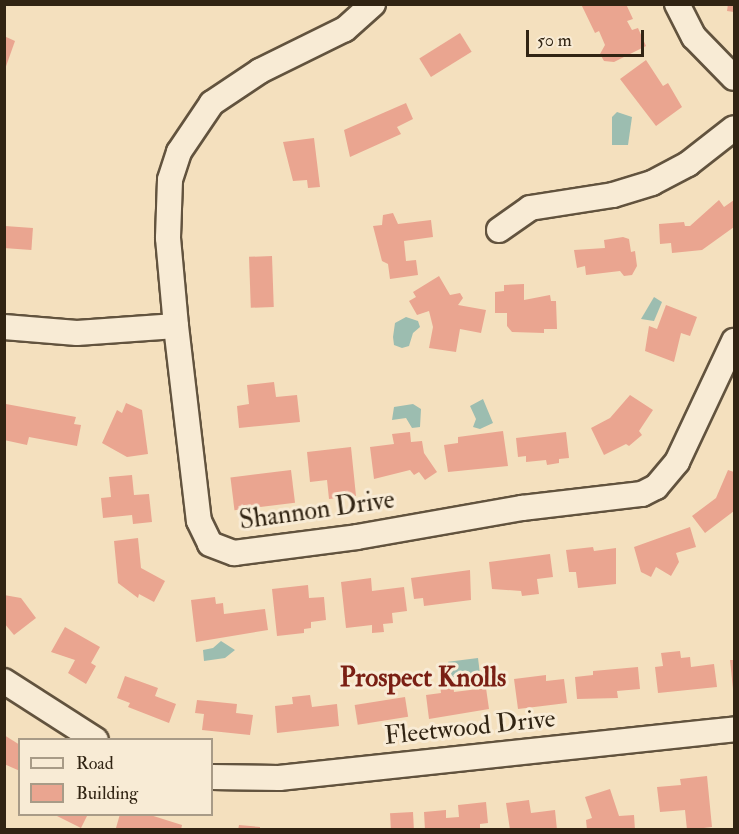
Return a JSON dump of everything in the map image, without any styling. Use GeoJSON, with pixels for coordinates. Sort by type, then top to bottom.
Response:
{"type":"FeatureCollection","features":[{"type":"Feature","properties":{"kind":"street","name":"Shannon Drive"},"geometry":{"type":"LineString","coordinates":[[373,4],[345,29],[235,85],[212,104],[194,126],[173,170],[167,209],[176,326],[199,521],[210,544],[234,553],[357,537],[522,508],[642,494],[656,487],[677,462],[735,341]]}},
{"type":"Feature","properties":{"kind":"street"},"geometry":{"type":"LineString","coordinates":[[677,4],[694,37],[735,78]]}},
{"type":"Feature","properties":{"kind":"street"},"geometry":{"type":"LineString","coordinates":[[499,230],[531,208],[613,195],[652,183],[688,164],[735,128]]}},
{"type":"Feature","properties":{"kind":"street"},"geometry":{"type":"LineString","coordinates":[[4,327],[77,333],[176,326]]}},
{"type":"Feature","properties":{"kind":"street"},"geometry":{"type":"LineString","coordinates":[[4,681],[93,738]]}},
{"type":"Feature","properties":{"kind":"street","name":"Fleetwood Drive"},"geometry":{"type":"LineString","coordinates":[[213,777],[279,778],[735,729]]}},
{"type":"Feature","properties":{"kind":"shaded area"},"geometry":{"type":"Polygon","coordinates":[[[617,112],[632,117],[628,145],[612,145],[612,117],[617,112]]]}},
{"type":"Feature","properties":{"kind":"shaded area"},"geometry":{"type":"Polygon","coordinates":[[[654,297],[662,302],[654,321],[641,319],[654,297]]]}},
{"type":"Feature","properties":{"kind":"shaded area"},"geometry":{"type":"Polygon","coordinates":[[[406,317],[418,321],[420,327],[413,333],[409,346],[402,348],[394,345],[393,337],[395,323],[406,317]]]}},
{"type":"Feature","properties":{"kind":"shaded area"},"geometry":{"type":"Polygon","coordinates":[[[483,399],[493,423],[480,429],[473,427],[476,419],[470,406],[483,399]]]}},
{"type":"Feature","properties":{"kind":"shaded area"},"geometry":{"type":"Polygon","coordinates":[[[413,404],[421,409],[420,427],[412,428],[406,418],[392,420],[394,407],[413,404]]]}},
{"type":"Feature","properties":{"kind":"shaded area"},"geometry":{"type":"Polygon","coordinates":[[[221,641],[235,650],[225,658],[204,661],[203,650],[213,648],[221,641]]]}},
{"type":"Feature","properties":{"kind":"shaded area"},"geometry":{"type":"Polygon","coordinates":[[[478,658],[480,674],[450,678],[448,662],[478,658]]]}},
{"type":"Feature","properties":{"kind":"building"},"geometry":{"type":"Polygon","coordinates":[[[581,4],[626,4],[633,19],[627,21],[632,30],[638,28],[646,46],[614,62],[604,61],[600,54],[605,45],[599,31],[595,33],[581,4]]]}},
{"type":"Feature","properties":{"kind":"building"},"geometry":{"type":"Polygon","coordinates":[[[728,4],[734,4],[734,12],[727,11],[728,4]]]}},
{"type":"Feature","properties":{"kind":"building"},"geometry":{"type":"Polygon","coordinates":[[[460,33],[472,52],[431,77],[419,58],[460,33]]]}},
{"type":"Feature","properties":{"kind":"building"},"geometry":{"type":"Polygon","coordinates":[[[4,36],[15,41],[4,72],[4,36]]]}},
{"type":"Feature","properties":{"kind":"building"},"geometry":{"type":"Polygon","coordinates":[[[646,60],[663,86],[668,83],[682,107],[656,126],[620,79],[646,60]]]}},
{"type":"Feature","properties":{"kind":"building"},"geometry":{"type":"Polygon","coordinates":[[[406,103],[413,119],[397,127],[401,134],[350,157],[344,130],[406,103]]]}},
{"type":"Feature","properties":{"kind":"building"},"geometry":{"type":"Polygon","coordinates":[[[314,138],[320,187],[308,188],[307,180],[293,181],[283,142],[314,138]]]}},
{"type":"Feature","properties":{"kind":"building"},"geometry":{"type":"Polygon","coordinates":[[[719,200],[724,207],[734,200],[734,227],[702,250],[672,253],[671,243],[660,244],[659,224],[684,222],[685,226],[690,226],[719,200]]]}},
{"type":"Feature","properties":{"kind":"building"},"geometry":{"type":"Polygon","coordinates":[[[393,213],[398,224],[431,220],[433,237],[404,241],[406,261],[416,260],[418,275],[390,279],[388,264],[382,261],[373,226],[382,225],[383,215],[393,213]]]}},
{"type":"Feature","properties":{"kind":"building"},"geometry":{"type":"Polygon","coordinates":[[[5,226],[33,228],[31,250],[4,248],[5,226]]]}},
{"type":"Feature","properties":{"kind":"building"},"geometry":{"type":"Polygon","coordinates":[[[623,237],[629,239],[631,252],[635,251],[637,266],[632,275],[624,276],[620,271],[586,275],[585,266],[577,268],[574,250],[605,248],[604,240],[623,237]]]}},
{"type":"Feature","properties":{"kind":"building"},"geometry":{"type":"Polygon","coordinates":[[[272,256],[274,307],[251,308],[249,257],[272,256]]]}},
{"type":"Feature","properties":{"kind":"building"},"geometry":{"type":"Polygon","coordinates":[[[439,276],[450,295],[460,293],[463,298],[458,305],[486,310],[481,333],[460,329],[456,352],[429,348],[433,327],[429,311],[417,315],[409,301],[416,297],[413,292],[439,276]]]}},
{"type":"Feature","properties":{"kind":"building"},"geometry":{"type":"Polygon","coordinates":[[[524,284],[524,300],[550,295],[551,301],[556,301],[557,329],[544,329],[544,333],[512,332],[507,326],[507,313],[495,313],[495,292],[504,291],[504,285],[524,284]]]}},
{"type":"Feature","properties":{"kind":"building"},"geometry":{"type":"Polygon","coordinates":[[[666,305],[697,317],[690,336],[681,333],[674,362],[645,351],[649,326],[657,329],[666,305]]]}},
{"type":"Feature","properties":{"kind":"building"},"geometry":{"type":"Polygon","coordinates":[[[274,382],[276,397],[297,395],[300,422],[239,428],[237,406],[249,404],[247,385],[274,382]]]}},
{"type":"Feature","properties":{"kind":"building"},"geometry":{"type":"Polygon","coordinates":[[[630,395],[653,410],[639,431],[642,435],[629,446],[626,444],[604,455],[591,428],[610,418],[630,395]]]}},
{"type":"Feature","properties":{"kind":"building"},"geometry":{"type":"Polygon","coordinates":[[[126,403],[142,410],[148,454],[127,457],[102,443],[117,410],[122,413],[126,403]]]}},
{"type":"Feature","properties":{"kind":"building"},"geometry":{"type":"Polygon","coordinates":[[[6,404],[76,417],[74,424],[81,425],[77,446],[29,437],[27,445],[4,440],[6,404]]]}},
{"type":"Feature","properties":{"kind":"building"},"geometry":{"type":"Polygon","coordinates":[[[503,431],[508,466],[448,472],[444,445],[458,443],[458,437],[503,431]]]}},
{"type":"Feature","properties":{"kind":"building"},"geometry":{"type":"Polygon","coordinates":[[[410,432],[411,442],[422,441],[424,453],[437,472],[425,480],[419,472],[414,475],[410,470],[374,479],[370,447],[394,444],[392,434],[410,432]]]}},
{"type":"Feature","properties":{"kind":"building"},"geometry":{"type":"Polygon","coordinates":[[[566,432],[569,458],[559,459],[559,463],[547,465],[546,460],[526,462],[526,456],[518,457],[516,438],[566,432]]]}},
{"type":"Feature","properties":{"kind":"building"},"geometry":{"type":"Polygon","coordinates":[[[351,447],[356,496],[329,499],[327,480],[310,482],[307,452],[351,447]]]}},
{"type":"Feature","properties":{"kind":"building"},"geometry":{"type":"Polygon","coordinates":[[[291,470],[295,503],[234,510],[230,477],[291,470]]]}},
{"type":"Feature","properties":{"kind":"building"},"geometry":{"type":"Polygon","coordinates":[[[728,470],[734,472],[734,511],[705,533],[692,516],[716,498],[728,470]]]}},
{"type":"Feature","properties":{"kind":"building"},"geometry":{"type":"Polygon","coordinates":[[[132,475],[134,495],[149,494],[152,522],[133,524],[132,515],[103,518],[101,498],[111,497],[109,477],[132,475]]]}},
{"type":"Feature","properties":{"kind":"building"},"geometry":{"type":"Polygon","coordinates":[[[690,527],[696,547],[676,553],[679,562],[671,576],[656,567],[651,577],[641,572],[634,547],[690,527]]]}},
{"type":"Feature","properties":{"kind":"building"},"geometry":{"type":"Polygon","coordinates":[[[138,538],[141,568],[165,581],[154,602],[139,594],[138,598],[118,583],[114,541],[138,538]]]}},
{"type":"Feature","properties":{"kind":"building"},"geometry":{"type":"Polygon","coordinates":[[[593,547],[594,551],[616,548],[616,584],[578,588],[576,572],[569,572],[566,550],[593,547]]]}},
{"type":"Feature","properties":{"kind":"building"},"geometry":{"type":"Polygon","coordinates":[[[550,554],[553,577],[537,579],[539,594],[522,596],[521,591],[492,589],[489,562],[550,554]]]}},
{"type":"Feature","properties":{"kind":"building"},"geometry":{"type":"Polygon","coordinates":[[[470,570],[471,600],[424,606],[423,598],[414,599],[411,578],[470,570]]]}},
{"type":"Feature","properties":{"kind":"building"},"geometry":{"type":"Polygon","coordinates":[[[371,578],[372,591],[404,587],[407,611],[392,613],[393,623],[383,624],[384,632],[372,633],[372,625],[346,628],[341,582],[371,578]]]}},
{"type":"Feature","properties":{"kind":"building"},"geometry":{"type":"Polygon","coordinates":[[[308,585],[309,598],[324,597],[326,620],[311,622],[311,628],[304,629],[304,633],[277,636],[272,589],[308,585]]]}},
{"type":"Feature","properties":{"kind":"building"},"geometry":{"type":"Polygon","coordinates":[[[4,595],[21,598],[36,618],[14,635],[4,623],[4,595]]]}},
{"type":"Feature","properties":{"kind":"building"},"geometry":{"type":"Polygon","coordinates":[[[215,597],[216,604],[223,603],[224,614],[265,609],[268,630],[196,642],[191,600],[215,597]]]}},
{"type":"Feature","properties":{"kind":"building"},"geometry":{"type":"Polygon","coordinates":[[[65,627],[100,647],[91,663],[96,666],[86,684],[68,673],[75,660],[51,652],[65,627]]]}},
{"type":"Feature","properties":{"kind":"building"},"geometry":{"type":"Polygon","coordinates":[[[680,651],[681,658],[690,657],[691,667],[714,664],[717,687],[658,693],[655,667],[663,666],[661,653],[680,651]]]}},
{"type":"Feature","properties":{"kind":"building"},"geometry":{"type":"Polygon","coordinates":[[[730,660],[734,660],[734,689],[733,689],[730,660]]]}},
{"type":"Feature","properties":{"kind":"building"},"geometry":{"type":"Polygon","coordinates":[[[638,667],[640,689],[617,691],[618,698],[577,699],[575,677],[593,675],[593,671],[638,667]]]}},
{"type":"Feature","properties":{"kind":"building"},"geometry":{"type":"Polygon","coordinates":[[[546,675],[546,681],[564,679],[567,703],[518,709],[514,679],[546,675]]]}},
{"type":"Feature","properties":{"kind":"building"},"geometry":{"type":"Polygon","coordinates":[[[125,676],[158,688],[155,696],[176,704],[169,723],[128,707],[130,703],[117,698],[125,676]]]}},
{"type":"Feature","properties":{"kind":"building"},"geometry":{"type":"Polygon","coordinates":[[[453,683],[454,692],[486,688],[489,709],[429,719],[426,695],[441,693],[440,685],[453,683]]]}},
{"type":"Feature","properties":{"kind":"building"},"geometry":{"type":"Polygon","coordinates":[[[310,695],[312,707],[337,704],[339,726],[277,733],[275,706],[293,704],[292,697],[310,695]]]}},
{"type":"Feature","properties":{"kind":"building"},"geometry":{"type":"Polygon","coordinates":[[[405,697],[408,717],[358,725],[355,705],[405,697]]]}},
{"type":"Feature","properties":{"kind":"building"},"geometry":{"type":"Polygon","coordinates":[[[197,700],[237,704],[236,713],[253,715],[250,735],[202,730],[204,714],[195,713],[197,700]]]}},
{"type":"Feature","properties":{"kind":"building"},"geometry":{"type":"Polygon","coordinates":[[[4,735],[18,744],[18,770],[4,764],[4,735]]]}},
{"type":"Feature","properties":{"kind":"building"},"geometry":{"type":"Polygon","coordinates":[[[707,776],[712,827],[687,830],[685,810],[660,812],[657,787],[681,785],[680,779],[707,776]]]}},
{"type":"Feature","properties":{"kind":"building"},"geometry":{"type":"Polygon","coordinates":[[[610,789],[619,816],[634,815],[635,830],[587,830],[586,820],[592,818],[585,797],[610,789]]]}},
{"type":"Feature","properties":{"kind":"building"},"geometry":{"type":"Polygon","coordinates":[[[529,800],[531,813],[555,810],[557,830],[510,830],[506,803],[529,800]]]}},
{"type":"Feature","properties":{"kind":"building"},"geometry":{"type":"Polygon","coordinates":[[[486,802],[488,823],[480,824],[480,830],[425,830],[424,812],[446,810],[446,818],[459,817],[458,805],[486,802]]]}},
{"type":"Feature","properties":{"kind":"building"},"geometry":{"type":"Polygon","coordinates":[[[413,812],[414,830],[391,830],[390,813],[413,812]]]}},
{"type":"Feature","properties":{"kind":"building"},"geometry":{"type":"Polygon","coordinates":[[[57,816],[87,816],[81,828],[57,816]]]}},
{"type":"Feature","properties":{"kind":"building"},"geometry":{"type":"Polygon","coordinates":[[[119,816],[153,816],[182,825],[181,830],[121,830],[116,828],[119,816]]]}},
{"type":"Feature","properties":{"kind":"building"},"geometry":{"type":"Polygon","coordinates":[[[239,825],[260,827],[260,830],[238,830],[239,825]]]}},
{"type":"Feature","properties":{"kind":"district","name":"Prospect Knolls"},"geometry":{"type":"Point","coordinates":[423,678]}}]}
